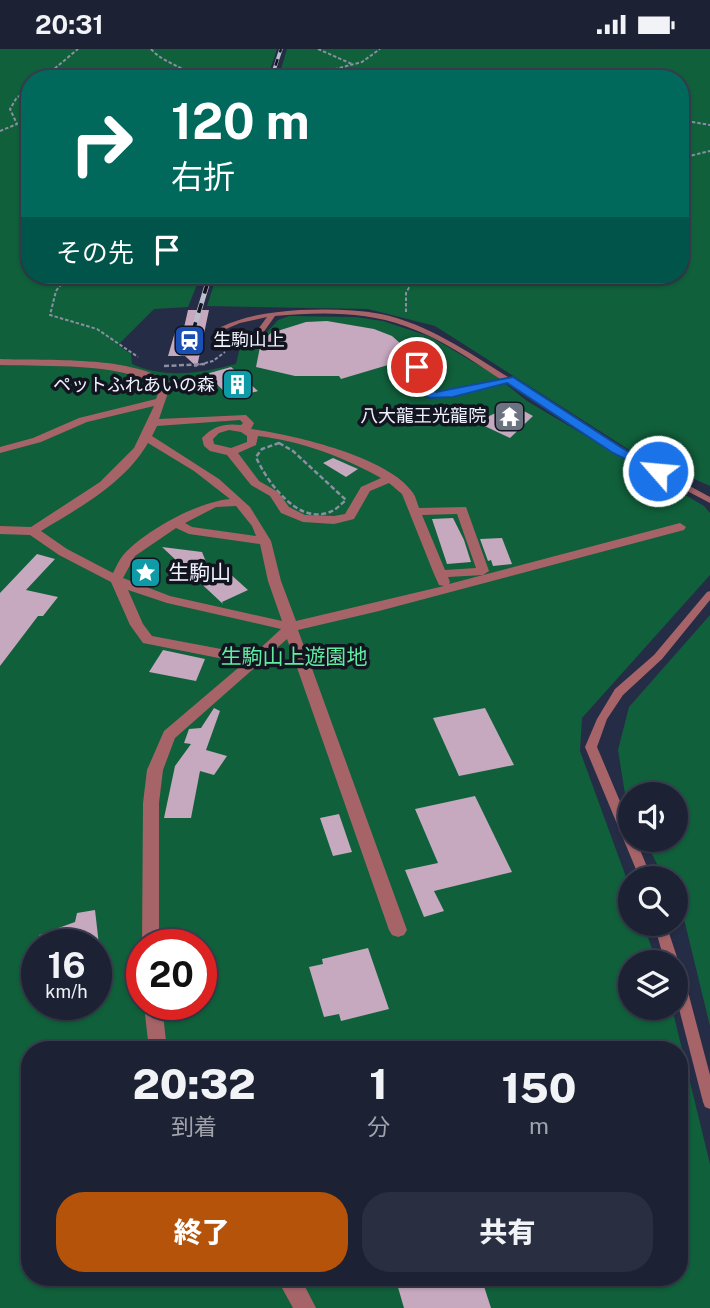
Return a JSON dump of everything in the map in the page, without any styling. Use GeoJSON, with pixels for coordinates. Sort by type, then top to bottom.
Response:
{"type":"FeatureCollection","features":[{"type":"Feature","properties":{"kind":"street"},"geometry":{"type":"LineString","coordinates":[[0,362],[127,368],[150,375],[166,384],[153,422],[138,451],[107,482],[33,531]]}},
{"type":"Feature","properties":{"kind":"street"},"geometry":{"type":"LineString","coordinates":[[0,463],[1,450],[37,440],[83,420],[161,401]]}},
{"type":"Feature","properties":{"kind":"street"},"geometry":{"type":"LineString","coordinates":[[153,422],[242,417],[249,423],[247,431]]}},
{"type":"Feature","properties":{"kind":"street"},"geometry":{"type":"LineString","coordinates":[[247,431],[253,439],[248,446],[230,451],[209,446],[207,438],[221,428],[274,434],[320,446],[390,478],[407,492],[448,589]]}},
{"type":"Feature","properties":{"kind":"street"},"geometry":{"type":"LineString","coordinates":[[146,437],[214,481],[245,507],[265,541],[276,588],[288,610],[290,627],[398,930]]}},
{"type":"Feature","properties":{"kind":"street"},"geometry":{"type":"LineString","coordinates":[[230,451],[255,482],[274,494],[285,510],[303,518],[334,520],[349,516],[365,489],[390,478]]}},
{"type":"Feature","properties":{"kind":"street"},"geometry":{"type":"LineString","coordinates":[[116,579],[130,554],[176,523],[214,505],[239,502]]}},
{"type":"Feature","properties":{"kind":"street"},"geometry":{"type":"LineString","coordinates":[[414,512],[462,510],[483,571],[440,574]]}},
{"type":"Feature","properties":{"kind":"street"},"geometry":{"type":"LineString","coordinates":[[176,523],[189,530],[265,541]]}},
{"type":"Feature","properties":{"kind":"street"},"geometry":{"type":"LineString","coordinates":[[0,530],[33,531],[63,552],[116,579],[167,599],[290,627],[448,589],[680,527]]}},
{"type":"Feature","properties":{"kind":"street"},"geometry":{"type":"LineString","coordinates":[[116,579],[136,625],[148,640],[255,660]]}},
{"type":"Feature","properties":{"kind":"street"},"geometry":{"type":"LineString","coordinates":[[150,929],[151,803],[155,771],[169,735],[279,640],[290,627]]}},
{"type":"Feature","properties":{"kind":"street"},"geometry":{"type":"LineString","coordinates":[[155,1020],[157,1041]]}},
{"type":"Feature","properties":{"kind":"street"},"geometry":{"type":"LineString","coordinates":[[292,1286],[305,1308]]}},
{"type":"Feature","properties":{"kind":"lane"},"geometry":{"type":"LineString","coordinates":[[273,314],[255,338],[232,343],[221,335],[223,328],[248,317],[273,314],[362,314],[405,324],[431,333],[509,379],[618,451],[710,500]]}},
{"type":"Feature","properties":{"kind":"lane"},"geometry":{"type":"LineString","coordinates":[[417,367],[427,380],[425,389],[433,395],[453,394],[509,379]]}},
{"type":"Feature","properties":{"kind":"lane"},"geometry":{"type":"LineString","coordinates":[[618,811],[591,747],[602,719],[619,692],[657,657],[710,593]]}},
{"type":"Feature","properties":{"kind":"lane"},"geometry":{"type":"LineString","coordinates":[[688,1019],[710,1102]]}},
{"type":"Feature","properties":{"kind":"path"},"geometry":{"type":"LineString","coordinates":[[53,70],[78,49]]}},
{"type":"Feature","properties":{"kind":"path"},"geometry":{"type":"LineString","coordinates":[[151,49],[158,58],[185,70]]}},
{"type":"Feature","properties":{"kind":"path"},"geometry":{"type":"LineString","coordinates":[[318,49],[352,64]]}},
{"type":"Feature","properties":{"kind":"path"},"geometry":{"type":"LineString","coordinates":[[323,70],[352,64],[374,55],[380,49]]}},
{"type":"Feature","properties":{"kind":"path"},"geometry":{"type":"LineString","coordinates":[[0,131],[17,124],[10,109],[17,97],[21,96]]}},
{"type":"Feature","properties":{"kind":"path"},"geometry":{"type":"LineString","coordinates":[[689,121],[710,125]]}},
{"type":"Feature","properties":{"kind":"path"},"geometry":{"type":"LineString","coordinates":[[689,156],[710,151]]}},
{"type":"Feature","properties":{"kind":"path"},"geometry":{"type":"LineString","coordinates":[[61,284],[56,291],[50,315],[85,322],[107,334],[141,359]]}},
{"type":"Feature","properties":{"kind":"path"},"geometry":{"type":"LineString","coordinates":[[405,324],[407,293],[412,284]]}},
{"type":"Feature","properties":{"kind":"path"},"geometry":{"type":"LineString","coordinates":[[160,366],[194,366],[221,357],[232,343]]}},
{"type":"Feature","properties":{"kind":"path"},"geometry":{"type":"LineString","coordinates":[[279,443],[293,448],[312,470],[337,488],[346,500],[335,510],[323,514],[310,511],[290,501],[270,483],[256,457],[262,449],[279,443]]}},
{"type":"Feature","properties":{"kind":"green space","name":"生駒山上遊園地"},"geometry":{"type":"Polygon","coordinates":[[[0,49],[277,49],[270,70],[21,70],[21,284],[197,284],[188,307],[154,309],[118,345],[131,354],[132,364],[157,372],[184,373],[236,364],[239,351],[244,345],[259,341],[278,320],[289,316],[356,317],[383,321],[431,337],[492,373],[527,401],[704,506],[710,513],[710,575],[582,718],[580,751],[622,866],[618,866],[618,936],[647,936],[653,950],[618,950],[618,1020],[675,1020],[680,1041],[21,1041],[21,1286],[688,1286],[688,1074],[710,1164],[710,1308],[0,1308],[0,49]]]}},
{"type":"Feature","properties":{"kind":"green space"},"geometry":{"type":"Polygon","coordinates":[[[287,49],[710,49],[710,486],[631,451],[435,326],[368,309],[207,306],[214,284],[689,284],[689,70],[281,70],[287,49]]]}},
{"type":"Feature","properties":{"kind":"green space"},"geometry":{"type":"Polygon","coordinates":[[[710,615],[710,1026],[688,935],[688,866],[658,866],[651,852],[688,852],[688,782],[623,782],[618,750],[629,707],[710,615]]]}},
{"type":"Feature","properties":{"kind":"building"},"geometry":{"type":"Polygon","coordinates":[[[188,310],[209,310],[197,367],[185,356],[168,356],[175,332],[183,332],[188,310]]]}},
{"type":"Feature","properties":{"kind":"building"},"geometry":{"type":"Polygon","coordinates":[[[327,321],[374,329],[392,336],[401,344],[400,357],[388,365],[341,379],[339,376],[295,376],[256,367],[261,342],[271,333],[306,322],[327,321]]]}},
{"type":"Feature","properties":{"kind":"building","name":"ペットふれあいの森"},"geometry":{"type":"Polygon","coordinates":[[[231,367],[258,391],[237,397],[228,395],[206,374],[231,367]]]}},
{"type":"Feature","properties":{"kind":"building"},"geometry":{"type":"Polygon","coordinates":[[[513,405],[533,416],[510,438],[476,422],[513,405]]]}},
{"type":"Feature","properties":{"kind":"building"},"geometry":{"type":"Polygon","coordinates":[[[333,458],[358,469],[346,477],[323,463],[333,458]]]}},
{"type":"Feature","properties":{"kind":"building"},"geometry":{"type":"Polygon","coordinates":[[[453,518],[471,562],[447,564],[432,519],[453,518]]]}},
{"type":"Feature","properties":{"kind":"building"},"geometry":{"type":"Polygon","coordinates":[[[502,538],[512,564],[493,566],[491,560],[488,561],[480,539],[502,538]]]}},
{"type":"Feature","properties":{"kind":"building"},"geometry":{"type":"Polygon","coordinates":[[[162,547],[202,552],[213,579],[228,572],[248,590],[222,602],[223,604],[162,547]]]}},
{"type":"Feature","properties":{"kind":"building"},"geometry":{"type":"Polygon","coordinates":[[[37,554],[55,559],[26,590],[58,597],[43,616],[38,616],[0,666],[0,593],[37,554]]]}},
{"type":"Feature","properties":{"kind":"building"},"geometry":{"type":"Polygon","coordinates":[[[163,650],[205,659],[196,681],[149,672],[163,650]]]}},
{"type":"Feature","properties":{"kind":"building"},"geometry":{"type":"Polygon","coordinates":[[[214,708],[220,711],[206,750],[227,756],[214,775],[200,771],[191,818],[164,818],[175,766],[191,744],[184,743],[189,729],[201,728],[214,708]]]}},
{"type":"Feature","properties":{"kind":"building"},"geometry":{"type":"Polygon","coordinates":[[[485,708],[514,765],[459,776],[433,718],[485,708]]]}},
{"type":"Feature","properties":{"kind":"building"},"geometry":{"type":"Polygon","coordinates":[[[475,796],[512,872],[434,891],[444,911],[424,917],[405,870],[438,863],[415,809],[475,796]]]}},
{"type":"Feature","properties":{"kind":"building"},"geometry":{"type":"Polygon","coordinates":[[[339,814],[352,852],[333,856],[320,818],[339,814]]]}},
{"type":"Feature","properties":{"kind":"building"},"geometry":{"type":"Polygon","coordinates":[[[95,910],[97,929],[56,929],[75,922],[77,913],[95,910]]]}},
{"type":"Feature","properties":{"kind":"building"},"geometry":{"type":"Polygon","coordinates":[[[368,948],[389,1009],[341,1021],[339,1014],[324,1017],[309,967],[323,964],[322,959],[368,948]]]}},
{"type":"Feature","properties":{"kind":"building"},"geometry":{"type":"Polygon","coordinates":[[[398,1286],[484,1286],[491,1308],[404,1308],[398,1286]]]}},
{"type":"Feature","properties":{"kind":"railway"},"geometry":{"type":"LineString","coordinates":[[274,70],[281,49]]}},
{"type":"Feature","properties":{"kind":"railway"},"geometry":{"type":"LineString","coordinates":[[187,351],[207,284]]}},
{"type":"Feature","properties":{"kind":"place","name":"生駒山上"},"geometry":{"type":"Point","coordinates":[190,340]}},
{"type":"Feature","properties":{"kind":"place","name":"ペットふれあいの森"},"geometry":{"type":"Point","coordinates":[238,385]}},
{"type":"Feature","properties":{"kind":"place","name":"八大龍王光龍院"},"geometry":{"type":"Point","coordinates":[509,416]}},
{"type":"Feature","properties":{"kind":"place","name":"生駒山"},"geometry":{"type":"Point","coordinates":[145,573]}},
{"type":"Feature","properties":{"kind":"route"},"geometry":{"type":"LineString","coordinates":[[417,367],[425,374],[425,389],[433,395],[453,394],[509,379],[618,451],[658,471]]}}]}
